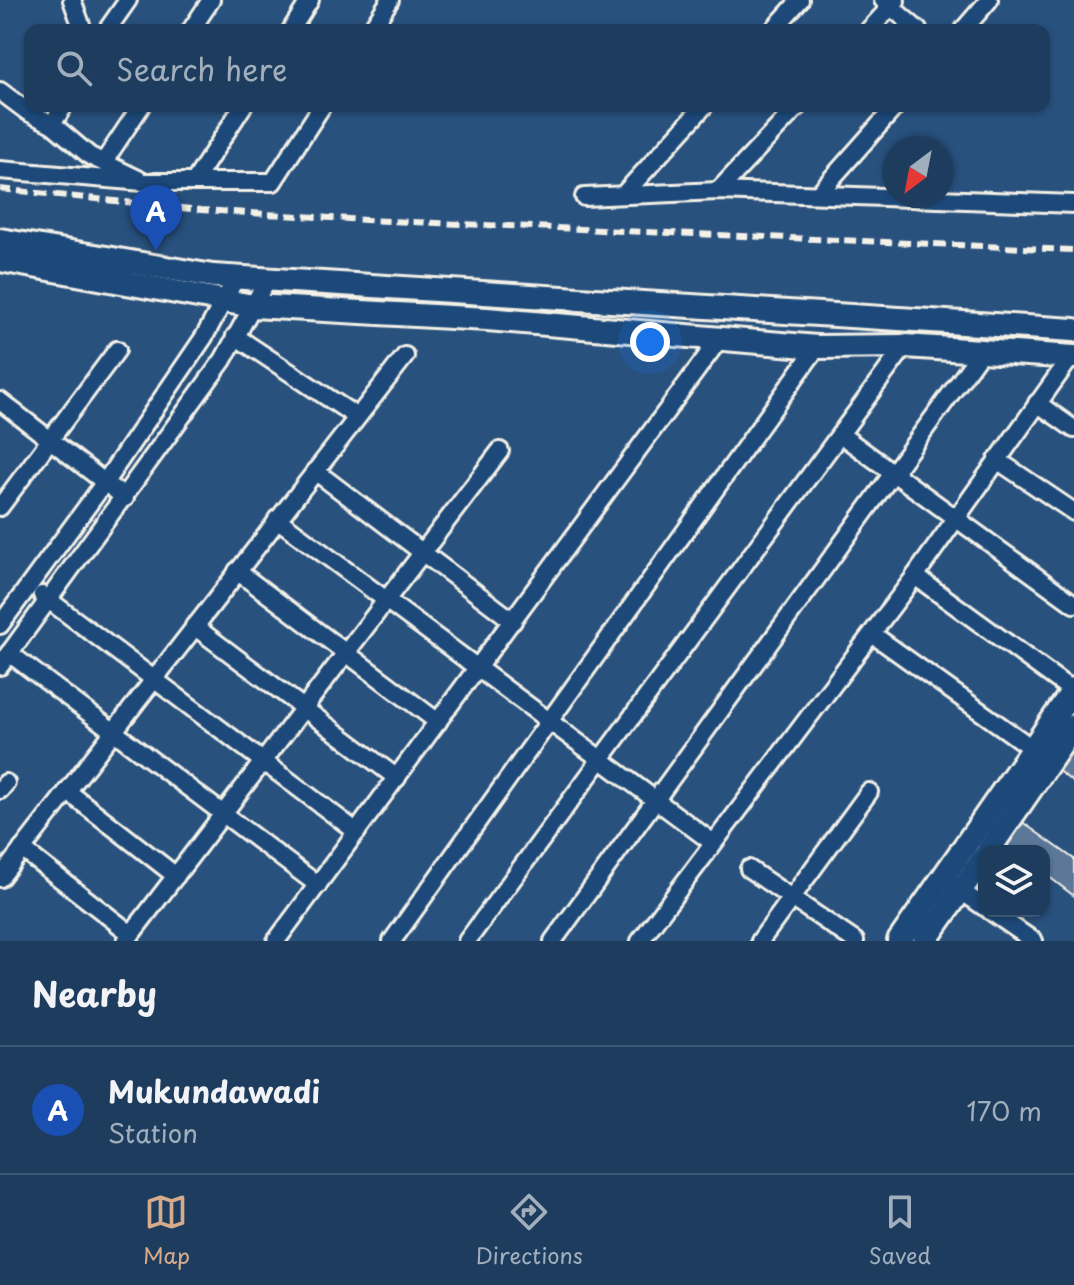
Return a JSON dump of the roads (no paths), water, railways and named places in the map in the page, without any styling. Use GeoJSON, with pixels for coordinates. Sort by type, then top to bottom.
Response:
{"type":"FeatureCollection","features":[{"type":"Feature","properties":{"kind":"street"},"geometry":{"type":"LineString","coordinates":[[72,0],[81,24]]}},
{"type":"Feature","properties":{"kind":"street"},"geometry":{"type":"LineString","coordinates":[[111,24],[128,0]]}},
{"type":"Feature","properties":{"kind":"street"},"geometry":{"type":"LineString","coordinates":[[195,24],[211,0]]}},
{"type":"Feature","properties":{"kind":"street"},"geometry":{"type":"LineString","coordinates":[[295,24],[310,0]]}},
{"type":"Feature","properties":{"kind":"street"},"geometry":{"type":"LineString","coordinates":[[375,24],[390,0]]}},
{"type":"Feature","properties":{"kind":"street"},"geometry":{"type":"LineString","coordinates":[[778,24],[800,0]]}},
{"type":"Feature","properties":{"kind":"street"},"geometry":{"type":"LineString","coordinates":[[968,24],[989,0]]}},
{"type":"Feature","properties":{"kind":"street"},"geometry":{"type":"LineString","coordinates":[[874,24],[890,2],[912,24]]}},
{"type":"Feature","properties":{"kind":"street"},"geometry":{"type":"LineString","coordinates":[[0,91],[24,109]]}},
{"type":"Feature","properties":{"kind":"street"},"geometry":{"type":"LineString","coordinates":[[28,112],[52,124],[90,156],[105,160],[143,182]]}},
{"type":"Feature","properties":{"kind":"street"},"geometry":{"type":"LineString","coordinates":[[52,124],[60,112]]}},
{"type":"Feature","properties":{"kind":"street"},"geometry":{"type":"LineString","coordinates":[[105,160],[137,112]]}},
{"type":"Feature","properties":{"kind":"street"},"geometry":{"type":"LineString","coordinates":[[194,182],[239,112]]}},
{"type":"Feature","properties":{"kind":"street"},"geometry":{"type":"LineString","coordinates":[[0,170],[143,182],[273,182],[318,112]]}},
{"type":"Feature","properties":{"kind":"street"},"geometry":{"type":"LineString","coordinates":[[623,195],[699,112]]}},
{"type":"Feature","properties":{"kind":"street"},"geometry":{"type":"LineString","coordinates":[[718,191],[792,112]]}},
{"type":"Feature","properties":{"kind":"street"},"geometry":{"type":"LineString","coordinates":[[818,194],[891,112]]}},
{"type":"Feature","properties":{"kind":"street"},"geometry":{"type":"LineString","coordinates":[[584,197],[718,191],[1074,204]]}},
{"type":"Feature","properties":{"kind":"street"},"geometry":{"type":"LineString","coordinates":[[0,240],[236,278],[1074,330]]}},
{"type":"Feature","properties":{"kind":"street"},"geometry":{"type":"LineString","coordinates":[[0,260],[253,306],[487,319],[718,341],[817,347],[905,346],[1072,357]]}},
{"type":"Feature","properties":{"kind":"street"},"geometry":{"type":"LineString","coordinates":[[0,625],[105,482],[224,303],[236,278]]}},
{"type":"Feature","properties":{"kind":"street"},"geometry":{"type":"LineString","coordinates":[[267,280],[223,360],[5,659],[112,733],[318,885]]}},
{"type":"Feature","properties":{"kind":"street"},"geometry":{"type":"LineString","coordinates":[[235,336],[357,417]]}},
{"type":"Feature","properties":{"kind":"street"},"geometry":{"type":"LineString","coordinates":[[276,941],[718,341]]}},
{"type":"Feature","properties":{"kind":"street"},"geometry":{"type":"LineString","coordinates":[[467,941],[905,346]]}},
{"type":"Feature","properties":{"kind":"street"},"geometry":{"type":"LineString","coordinates":[[392,941],[817,347]]}},
{"type":"Feature","properties":{"kind":"street"},"geometry":{"type":"LineString","coordinates":[[0,507],[117,350]]}},
{"type":"Feature","properties":{"kind":"street"},"geometry":{"type":"LineString","coordinates":[[553,941],[981,352]]}},
{"type":"Feature","properties":{"kind":"street"},"geometry":{"type":"LineString","coordinates":[[0,878],[405,356]]}},
{"type":"Feature","properties":{"kind":"street"},"geometry":{"type":"LineString","coordinates":[[640,941],[915,576],[1072,357]]}},
{"type":"Feature","properties":{"kind":"street"},"geometry":{"type":"LineString","coordinates":[[0,401],[125,498]]}},
{"type":"Feature","properties":{"kind":"street"},"geometry":{"type":"LineString","coordinates":[[1037,403],[1074,429]]}},
{"type":"Feature","properties":{"kind":"street"},"geometry":{"type":"LineString","coordinates":[[841,435],[1074,604]]}},
{"type":"Feature","properties":{"kind":"street"},"geometry":{"type":"LineString","coordinates":[[22,849],[128,937],[500,451]]}},
{"type":"Feature","properties":{"kind":"street"},"geometry":{"type":"LineString","coordinates":[[997,460],[1074,512]]}},
{"type":"Feature","properties":{"kind":"street"},"geometry":{"type":"LineString","coordinates":[[315,471],[513,621]]}},
{"type":"Feature","properties":{"kind":"street"},"geometry":{"type":"LineString","coordinates":[[277,519],[712,842]]}},
{"type":"Feature","properties":{"kind":"street"},"geometry":{"type":"LineString","coordinates":[[237,571],[438,722]]}},
{"type":"Feature","properties":{"kind":"street"},"geometry":{"type":"LineString","coordinates":[[915,576],[1074,691],[991,845]]}},
{"type":"Feature","properties":{"kind":"street"},"geometry":{"type":"LineString","coordinates":[[29,585],[357,832]]}},
{"type":"Feature","properties":{"kind":"street"},"geometry":{"type":"LineString","coordinates":[[194,626],[397,778]]}},
{"type":"Feature","properties":{"kind":"street"},"geometry":{"type":"LineString","coordinates":[[872,634],[1041,755]]}},
{"type":"Feature","properties":{"kind":"street"},"geometry":{"type":"LineString","coordinates":[[925,941],[952,885],[1041,755],[1074,726]]}},
{"type":"Feature","properties":{"kind":"street"},"geometry":{"type":"LineString","coordinates":[[67,791],[176,876]]}},
{"type":"Feature","properties":{"kind":"street"},"geometry":{"type":"LineString","coordinates":[[760,941],[869,792]]}},
{"type":"Feature","properties":{"kind":"street"},"geometry":{"type":"LineString","coordinates":[[899,941],[978,862]]}},
{"type":"Feature","properties":{"kind":"street"},"geometry":{"type":"LineString","coordinates":[[749,869],[855,941]]}},
{"type":"Feature","properties":{"kind":"street"},"geometry":{"type":"LineString","coordinates":[[952,885],[978,903]]}},
{"type":"Feature","properties":{"kind":"street"},"geometry":{"type":"LineString","coordinates":[[999,917],[1034,941]]}},
{"type":"Feature","properties":{"kind":"railway"},"geometry":{"type":"LineString","coordinates":[[0,189],[201,210],[365,220],[1074,250]]}},
{"type":"Feature","properties":{"kind":"place","name":"Mukundawadi"},"geometry":{"type":"Point","coordinates":[156,251]}}]}
